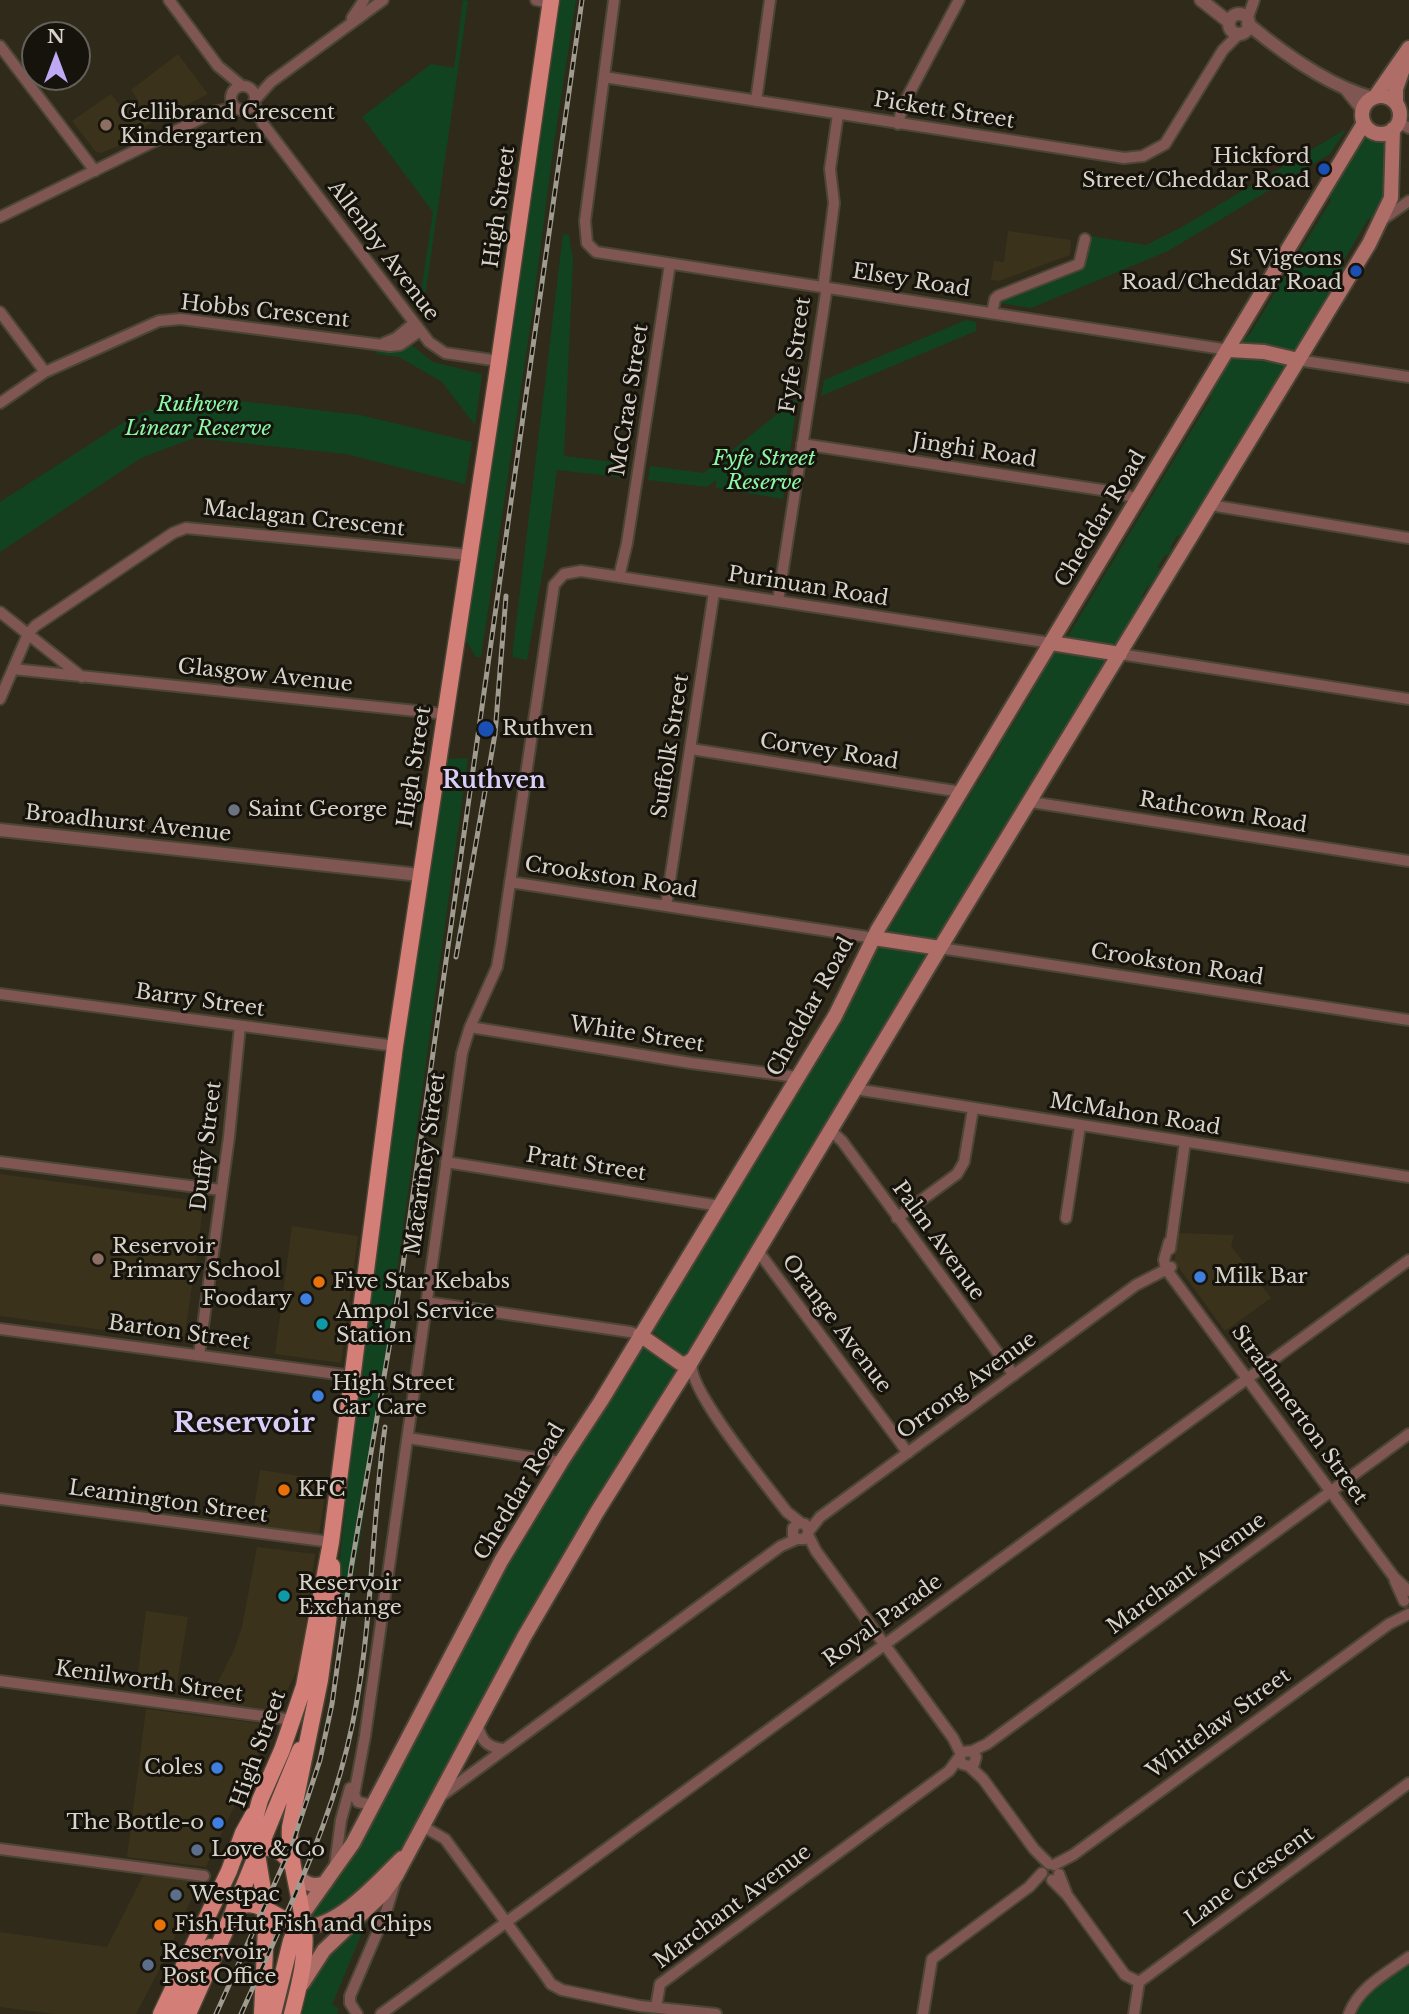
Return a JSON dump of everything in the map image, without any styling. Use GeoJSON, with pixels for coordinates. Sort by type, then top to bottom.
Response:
{"type":"FeatureCollection","features":[{"type":"Feature","properties":{"kind":"main road","name":"High Street"},"geometry":{"type":"LineString","coordinates":[[262,2014],[265,1909],[254,1822],[260,1800],[293,1720],[309,1663],[331,1542],[395,1046],[499,361],[546,1]]}},
{"type":"Feature","properties":{"kind":"main road"},"geometry":{"type":"LineString","coordinates":[[1400,126],[1388,132],[1377,133],[1363,117],[1374,97],[1409,50]]}},
{"type":"Feature","properties":{"kind":"main road"},"geometry":{"type":"LineString","coordinates":[[295,2006],[304,1979],[324,1950],[383,1894],[397,1876],[523,1637],[597,1512],[831,1132],[1382,220],[1391,198],[1400,126],[1395,89],[1409,50]]}},
{"type":"Feature","properties":{"kind":"main road"},"geometry":{"type":"LineString","coordinates":[[1374,97],[1387,97],[1396,103]]}},
{"type":"Feature","properties":{"kind":"main road","name":"Cheddar Road"},"geometry":{"type":"LineString","coordinates":[[301,1923],[353,1843],[462,1632],[561,1462],[601,1401],[835,1016],[874,937],[1229,350],[1363,117]]}},
{"type":"Feature","properties":{"kind":"main road"},"geometry":{"type":"LineString","coordinates":[[1229,350],[1264,352],[1298,360]]}},
{"type":"Feature","properties":{"kind":"main road"},"geometry":{"type":"LineString","coordinates":[[1051,643],[1120,654]]}},
{"type":"Feature","properties":{"kind":"main road"},"geometry":{"type":"LineString","coordinates":[[874,937],[940,948]]}},
{"type":"Feature","properties":{"kind":"main road"},"geometry":{"type":"LineString","coordinates":[[640,1335],[680,1363],[686,1364],[693,1359]]}},
{"type":"Feature","properties":{"kind":"main road","name":"High Street"},"geometry":{"type":"LineString","coordinates":[[295,2006],[304,1956],[290,1827],[321,1673],[332,1593],[331,1542]]}},
{"type":"Feature","properties":{"kind":"main road"},"geometry":{"type":"LineString","coordinates":[[188,2014],[226,1929],[312,1718]]}},
{"type":"Feature","properties":{"kind":"main road"},"geometry":{"type":"LineString","coordinates":[[226,1929],[200,1960],[176,2008],[171,2012],[162,2012],[260,1800]]}},
{"type":"Feature","properties":{"kind":"main road"},"geometry":{"type":"LineString","coordinates":[[231,1867],[246,1853],[270,1847],[287,1857],[301,1880],[310,1885],[329,1877]]}},
{"type":"Feature","properties":{"kind":"main road"},"geometry":{"type":"LineString","coordinates":[[234,1909],[239,1905],[249,1904],[301,1923],[322,1924],[364,1894],[410,1850]]}},
{"type":"Feature","properties":{"kind":"main road","name":"High Street"},"geometry":{"type":"LineString","coordinates":[[273,2014],[301,1923]]}},
{"type":"Feature","properties":{"kind":"street","name":"Allenby Avenue"},"geometry":{"type":"LineString","coordinates":[[169,0],[429,342],[445,353],[499,361]]}},
{"type":"Feature","properties":{"kind":"street"},"geometry":{"type":"LineString","coordinates":[[348,23],[363,0]]}},
{"type":"Feature","properties":{"kind":"street"},"geometry":{"type":"LineString","coordinates":[[0,217],[243,99],[271,82],[348,23],[383,0]]}},
{"type":"Feature","properties":{"kind":"street"},"geometry":{"type":"LineString","coordinates":[[604,78],[614,0]]}},
{"type":"Feature","properties":{"kind":"street"},"geometry":{"type":"LineString","coordinates":[[756,101],[770,0]]}},
{"type":"Feature","properties":{"kind":"street"},"geometry":{"type":"LineString","coordinates":[[898,124],[903,105],[958,0]]}},
{"type":"Feature","properties":{"kind":"street"},"geometry":{"type":"LineString","coordinates":[[1201,0],[1346,89],[1374,97]]}},
{"type":"Feature","properties":{"kind":"street","name":"Pickett Street"},"geometry":{"type":"LineString","coordinates":[[604,78],[1114,158],[1143,156],[1165,144],[1253,0]]}},
{"type":"Feature","properties":{"kind":"street"},"geometry":{"type":"LineString","coordinates":[[0,46],[95,171]]}},
{"type":"Feature","properties":{"kind":"street","name":"Elsey Road"},"geometry":{"type":"LineString","coordinates":[[604,78],[585,221],[585,238],[589,247],[602,253],[1229,350]]}},
{"type":"Feature","properties":{"kind":"street"},"geometry":{"type":"LineString","coordinates":[[1346,89],[1363,117]]}},
{"type":"Feature","properties":{"kind":"street","name":"Fyfe Street"},"geometry":{"type":"LineString","coordinates":[[778,601],[825,288],[834,203],[830,169],[838,114]]}},
{"type":"Feature","properties":{"kind":"street"},"geometry":{"type":"LineString","coordinates":[[1382,220],[1409,201]]}},
{"type":"Feature","properties":{"kind":"street"},"geometry":{"type":"LineString","coordinates":[[992,313],[998,296],[1079,264],[1085,239]]}},
{"type":"Feature","properties":{"kind":"street","name":"McCrae Street"},"geometry":{"type":"LineString","coordinates":[[622,578],[670,264]]}},
{"type":"Feature","properties":{"kind":"street"},"geometry":{"type":"LineString","coordinates":[[0,312],[46,372]]}},
{"type":"Feature","properties":{"kind":"street","name":"Hobbs Crescent"},"geometry":{"type":"LineString","coordinates":[[0,402],[46,372],[159,321],[181,319],[377,344],[417,327]]}},
{"type":"Feature","properties":{"kind":"street"},"geometry":{"type":"LineString","coordinates":[[1298,360],[1409,377]]}},
{"type":"Feature","properties":{"kind":"street","name":"Jinghi Road"},"geometry":{"type":"LineString","coordinates":[[802,444],[1115,492],[1138,499]]}},
{"type":"Feature","properties":{"kind":"street"},"geometry":{"type":"LineString","coordinates":[[1210,505],[1409,538]]}},
{"type":"Feature","properties":{"kind":"street","name":"Maclagan Crescent"},"geometry":{"type":"LineString","coordinates":[[0,699],[28,634],[51,614],[173,533],[186,528],[469,555]]}},
{"type":"Feature","properties":{"kind":"street","name":"Purinuan Road"},"geometry":{"type":"LineString","coordinates":[[561,577],[577,571],[1051,643]]}},
{"type":"Feature","properties":{"kind":"street","name":"Macartney Street"},"geometry":{"type":"LineString","coordinates":[[329,1877],[344,1807],[365,1736],[462,1053],[470,1027],[497,967],[552,590],[561,577]]}},
{"type":"Feature","properties":{"kind":"street","name":"Suffolk Street"},"geometry":{"type":"LineString","coordinates":[[666,906],[714,592]]}},
{"type":"Feature","properties":{"kind":"street"},"geometry":{"type":"LineString","coordinates":[[0,612],[82,677]]}},
{"type":"Feature","properties":{"kind":"street"},"geometry":{"type":"LineString","coordinates":[[1120,654],[1409,699]]}},
{"type":"Feature","properties":{"kind":"street","name":"Glasgow Avenue"},"geometry":{"type":"LineString","coordinates":[[13,668],[445,713]]}},
{"type":"Feature","properties":{"kind":"street","name":"Corvey Road"},"geometry":{"type":"LineString","coordinates":[[691,749],[961,792]]}},
{"type":"Feature","properties":{"kind":"street","name":"Rathcown Road"},"geometry":{"type":"LineString","coordinates":[[1031,802],[1409,861]]}},
{"type":"Feature","properties":{"kind":"street","name":"Broadhurst Avenue"},"geometry":{"type":"LineString","coordinates":[[0,830],[420,875]]}},
{"type":"Feature","properties":{"kind":"street","name":"Crookston Road"},"geometry":{"type":"LineString","coordinates":[[510,883],[874,937]]}},
{"type":"Feature","properties":{"kind":"street","name":"Crookston Road"},"geometry":{"type":"LineString","coordinates":[[940,948],[1409,1020]]}},
{"type":"Feature","properties":{"kind":"street","name":"Barry Street"},"geometry":{"type":"LineString","coordinates":[[0,994],[395,1046]]}},
{"type":"Feature","properties":{"kind":"street","name":"Duffy Street"},"geometry":{"type":"LineString","coordinates":[[199,1354],[240,1026]]}},
{"type":"Feature","properties":{"kind":"street","name":"White Street"},"geometry":{"type":"LineString","coordinates":[[470,1027],[691,1063],[797,1077]]}},
{"type":"Feature","properties":{"kind":"street","name":"McMahon Road"},"geometry":{"type":"LineString","coordinates":[[855,1089],[973,1110],[1409,1177]]}},
{"type":"Feature","properties":{"kind":"street"},"geometry":{"type":"LineString","coordinates":[[897,1218],[957,1174],[964,1162],[973,1110]]}},
{"type":"Feature","properties":{"kind":"street"},"geometry":{"type":"LineString","coordinates":[[1066,1218],[1080,1126]]}},
{"type":"Feature","properties":{"kind":"street","name":"Palm Avenue"},"geometry":{"type":"LineString","coordinates":[[831,1132],[842,1141],[1014,1375]]}},
{"type":"Feature","properties":{"kind":"street"},"geometry":{"type":"LineString","coordinates":[[1169,1268],[1169,1242],[1185,1142]]}},
{"type":"Feature","properties":{"kind":"street"},"geometry":{"type":"LineString","coordinates":[[0,1162],[221,1190]]}},
{"type":"Feature","properties":{"kind":"street","name":"Pratt Street"},"geometry":{"type":"LineString","coordinates":[[446,1162],[720,1206]]}},
{"type":"Feature","properties":{"kind":"street","name":"Orange Avenue"},"geometry":{"type":"LineString","coordinates":[[758,1251],[908,1453]]}},
{"type":"Feature","properties":{"kind":"street","name":"Royal Parade"},"geometry":{"type":"LineString","coordinates":[[381,2014],[1409,1260]]}},
{"type":"Feature","properties":{"kind":"street","name":"Orrong Avenue"},"geometry":{"type":"LineString","coordinates":[[441,1796],[1136,1285],[1146,1274],[1169,1268]]}},
{"type":"Feature","properties":{"kind":"street","name":"Strathmerton Street"},"geometry":{"type":"LineString","coordinates":[[1169,1268],[1394,1577],[1407,1603]]}},
{"type":"Feature","properties":{"kind":"street"},"geometry":{"type":"LineString","coordinates":[[426,1302],[640,1335]]}},
{"type":"Feature","properties":{"kind":"street","name":"Barton Street"},"geometry":{"type":"LineString","coordinates":[[0,1329],[352,1376]]}},
{"type":"Feature","properties":{"kind":"street"},"geometry":{"type":"LineString","coordinates":[[693,1359],[693,1378],[708,1404],[1125,1975],[1139,1982],[1134,2014]]}},
{"type":"Feature","properties":{"kind":"street"},"geometry":{"type":"LineString","coordinates":[[673,1388],[688,1385],[708,1404]]}},
{"type":"Feature","properties":{"kind":"street","name":"Marchant Avenue"},"geometry":{"type":"LineString","coordinates":[[647,2007],[660,1984],[1409,1434]]}},
{"type":"Feature","properties":{"kind":"street"},"geometry":{"type":"LineString","coordinates":[[408,1438],[561,1462]]}},
{"type":"Feature","properties":{"kind":"street","name":"Leamington Street"},"geometry":{"type":"LineString","coordinates":[[0,1499],[331,1542]]}},
{"type":"Feature","properties":{"kind":"street","name":"Whitelaw Street"},"geometry":{"type":"LineString","coordinates":[[923,2014],[932,1959],[1389,1624],[1407,1603]]}},
{"type":"Feature","properties":{"kind":"street","name":"Kenilworth Street"},"geometry":{"type":"LineString","coordinates":[[0,1681],[293,1720]]}},
{"type":"Feature","properties":{"kind":"street"},"geometry":{"type":"LineString","coordinates":[[477,1723],[485,1743],[503,1749]]}},
{"type":"Feature","properties":{"kind":"street","name":"Macartney Street"},"geometry":{"type":"LineString","coordinates":[[358,1766],[354,1799],[360,1804],[373,1805]]}},
{"type":"Feature","properties":{"kind":"street","name":"Lane Crescent"},"geometry":{"type":"LineString","coordinates":[[1139,1982],[1409,1783]]}},
{"type":"Feature","properties":{"kind":"street"},"geometry":{"type":"LineString","coordinates":[[425,1827],[445,1839],[551,1984],[562,1990],[647,2007],[716,2014]]}},
{"type":"Feature","properties":{"kind":"street"},"geometry":{"type":"LineString","coordinates":[[0,1849],[204,1876]]}},
{"type":"Feature","properties":{"kind":"street"},"geometry":{"type":"LineString","coordinates":[[343,2014],[386,1912],[397,1876]]}},
{"type":"Feature","properties":{"kind":"street"},"geometry":{"type":"LineString","coordinates":[[1349,2014],[1353,2003],[1364,1990],[1409,1957]]}},
{"type":"Feature","properties":{"kind":"street"},"geometry":{"type":"LineString","coordinates":[[349,2001],[357,2014]]}},
{"type":"Feature","properties":{"kind":"shaded area"},"geometry":{"type":"Polygon","coordinates":[[[178,54],[208,94],[140,129],[142,136],[101,153],[96,152],[72,121],[111,94],[119,104],[126,100],[131,106],[138,100],[131,90],[178,54]]]}},
{"type":"Feature","properties":{"kind":"shaded area"},"geometry":{"type":"Polygon","coordinates":[[[1008,231],[1071,240],[1070,255],[999,281],[991,280],[994,261],[1004,262],[1008,231]]]}},
{"type":"Feature","properties":{"kind":"shaded area","name":"Reservoir Primary School"},"geometry":{"type":"Polygon","coordinates":[[[0,1174],[204,1202],[184,1341],[0,1316],[0,1174]]]}},
{"type":"Feature","properties":{"kind":"shaded area"},"geometry":{"type":"Polygon","coordinates":[[[292,1226],[358,1236],[341,1363],[275,1354],[292,1226]]]}},
{"type":"Feature","properties":{"kind":"shaded area"},"geometry":{"type":"Polygon","coordinates":[[[1179,1233],[1234,1235],[1231,1246],[1271,1298],[1225,1331],[1174,1261],[1179,1233]]]}},
{"type":"Feature","properties":{"kind":"shaded area"},"geometry":{"type":"Polygon","coordinates":[[[260,1470],[327,1480],[319,1536],[251,1527],[260,1470]]]}},
{"type":"Feature","properties":{"kind":"shaded area"},"geometry":{"type":"Polygon","coordinates":[[[257,1547],[315,1554],[300,1665],[280,1704],[272,1711],[206,1705],[234,1650],[242,1627],[257,1547]]]}},
{"type":"Feature","properties":{"kind":"shaded area"},"geometry":{"type":"Polygon","coordinates":[[[146,1611],[188,1617],[177,1683],[137,1679],[146,1611]]]}},
{"type":"Feature","properties":{"kind":"shaded area"},"geometry":{"type":"Polygon","coordinates":[[[146,1709],[272,1725],[206,1867],[127,1857],[146,1709]]]}},
{"type":"Feature","properties":{"kind":"shaded area"},"geometry":{"type":"Polygon","coordinates":[[[144,1874],[188,1879],[196,1888],[167,1955],[136,2014],[55,2014],[0,2007],[0,1932],[107,1947],[144,1874]]]}},
{"type":"Feature","properties":{"kind":"green space"},"geometry":{"type":"Polygon","coordinates":[[[463,0],[468,1],[423,310],[419,305],[433,212],[362,117],[431,64],[454,68],[463,0]]]}},
{"type":"Feature","properties":{"kind":"green space"},"geometry":{"type":"Polygon","coordinates":[[[560,0],[576,0],[481,657],[476,657],[465,639],[505,385],[560,0]]]}},
{"type":"Feature","properties":{"kind":"green space"},"geometry":{"type":"Polygon","coordinates":[[[1346,129],[1330,154],[1168,251],[1031,308],[1000,303],[1006,297],[1080,270],[1087,258],[1090,236],[1146,245],[1180,228],[1346,129]]]}},
{"type":"Feature","properties":{"kind":"green space"},"geometry":{"type":"Polygon","coordinates":[[[1363,129],[1374,136],[1387,136],[1390,179],[1378,218],[1368,219],[1340,267],[1349,267],[1296,353],[1240,344],[1250,334],[1331,200],[1328,194],[1363,129]]]}},
{"type":"Feature","properties":{"kind":"green space"},"geometry":{"type":"Polygon","coordinates":[[[563,234],[569,235],[573,260],[564,456],[629,464],[626,478],[557,470],[527,660],[512,657],[563,234]]]}},
{"type":"Feature","properties":{"kind":"green space"},"geometry":{"type":"Polygon","coordinates":[[[966,320],[976,322],[976,331],[821,396],[824,380],[966,320]]]}},
{"type":"Feature","properties":{"kind":"green space"},"geometry":{"type":"Polygon","coordinates":[[[410,344],[433,362],[482,374],[475,425],[442,382],[399,357],[376,354],[378,349],[410,344]]]}},
{"type":"Feature","properties":{"kind":"green space"},"geometry":{"type":"Polygon","coordinates":[[[1249,355],[1282,362],[1287,369],[1187,533],[1177,536],[1169,549],[1179,547],[1175,554],[1164,556],[1157,568],[1166,568],[1157,583],[1148,586],[1141,597],[1149,597],[1120,644],[1115,647],[1065,641],[1211,398],[1209,392],[1230,359],[1249,355]]]}},
{"type":"Feature","properties":{"kind":"green space","name":"Ruthven Linear Reserve"},"geometry":{"type":"Polygon","coordinates":[[[189,395],[360,415],[472,442],[465,484],[346,454],[194,438],[141,458],[0,552],[0,502],[132,417],[189,395]]]}},
{"type":"Feature","properties":{"kind":"green space","name":"Fyfe Street Reserve"},"geometry":{"type":"Polygon","coordinates":[[[798,397],[783,499],[716,488],[716,480],[707,487],[648,480],[650,466],[704,473],[798,397]]]}},
{"type":"Feature","properties":{"kind":"green space"},"geometry":{"type":"Polygon","coordinates":[[[1058,650],[1100,656],[1107,662],[941,940],[925,941],[887,934],[886,926],[892,924],[941,843],[939,839],[943,831],[948,831],[972,792],[972,783],[977,784],[1001,745],[998,739],[1008,732],[1033,691],[1031,687],[1052,652],[1058,650]]]}},
{"type":"Feature","properties":{"kind":"green space"},"geometry":{"type":"Polygon","coordinates":[[[468,758],[360,1540],[348,1601],[342,1599],[337,1587],[356,1409],[409,1012],[447,759],[468,758]]]}},
{"type":"Feature","properties":{"kind":"green space"},"geometry":{"type":"Polygon","coordinates":[[[878,945],[929,955],[686,1360],[673,1353],[667,1343],[650,1329],[878,945]]]}},
{"type":"Feature","properties":{"kind":"green space"},"geometry":{"type":"Polygon","coordinates":[[[641,1344],[670,1363],[676,1374],[445,1770],[406,1842],[385,1868],[360,1891],[325,1917],[310,1920],[308,1917],[507,1566],[641,1344]]]}},
{"type":"Feature","properties":{"kind":"green space"},"geometry":{"type":"Polygon","coordinates":[[[369,1916],[332,2005],[339,2008],[337,2014],[302,2014],[310,1980],[322,1961],[369,1916]]]}},
{"type":"Feature","properties":{"kind":"green space"},"geometry":{"type":"Polygon","coordinates":[[[1409,1962],[1409,2014],[1357,2014],[1370,1990],[1409,1962]]]}},
{"type":"Feature","properties":{"kind":"railway"},"geometry":{"type":"LineString","coordinates":[[216,2014],[292,1845],[320,1760],[332,1704],[351,1569],[402,1272],[582,0]]}},
{"type":"Feature","properties":{"kind":"railway"},"geometry":{"type":"LineString","coordinates":[[456,957],[495,734],[506,596]]}},
{"type":"Feature","properties":{"kind":"railway"},"geometry":{"type":"LineString","coordinates":[[241,2014],[314,1850],[347,1748],[362,1669],[385,1427]]}},
{"type":"Feature","properties":{"kind":"place","name":"Gellibrand Crescent Kindergarten"},"geometry":{"type":"Point","coordinates":[106,125]}},
{"type":"Feature","properties":{"kind":"place","name":"Hickford Street/Cheddar Road"},"geometry":{"type":"Point","coordinates":[1324,169]}},
{"type":"Feature","properties":{"kind":"place","name":"St Vigeons Road/Cheddar Road"},"geometry":{"type":"Point","coordinates":[1356,271]}},
{"type":"Feature","properties":{"kind":"place","name":"Ruthven"},"geometry":{"type":"Point","coordinates":[486,729]}},
{"type":"Feature","properties":{"kind":"place","name":"Saint George"},"geometry":{"type":"Point","coordinates":[234,810]}},
{"type":"Feature","properties":{"kind":"place","name":"Reservoir Primary School"},"geometry":{"type":"Point","coordinates":[98,1259]}},
{"type":"Feature","properties":{"kind":"place","name":"Milk Bar"},"geometry":{"type":"Point","coordinates":[1200,1277]}},
{"type":"Feature","properties":{"kind":"place","name":"Five Star Kebabs"},"geometry":{"type":"Point","coordinates":[319,1282]}},
{"type":"Feature","properties":{"kind":"place","name":"Foodary"},"geometry":{"type":"Point","coordinates":[306,1299]}},
{"type":"Feature","properties":{"kind":"place","name":"Ampol Service Station"},"geometry":{"type":"Point","coordinates":[322,1324]}},
{"type":"Feature","properties":{"kind":"place","name":"High Street Car Care"},"geometry":{"type":"Point","coordinates":[318,1396]}},
{"type":"Feature","properties":{"kind":"place","name":"KFC"},"geometry":{"type":"Point","coordinates":[284,1490]}},
{"type":"Feature","properties":{"kind":"place","name":"Reservoir Exchange"},"geometry":{"type":"Point","coordinates":[284,1596]}},
{"type":"Feature","properties":{"kind":"place","name":"Coles"},"geometry":{"type":"Point","coordinates":[217,1768]}},
{"type":"Feature","properties":{"kind":"place","name":"The Bottle-o"},"geometry":{"type":"Point","coordinates":[218,1823]}},
{"type":"Feature","properties":{"kind":"place","name":"Love & Co"},"geometry":{"type":"Point","coordinates":[197,1850]}},
{"type":"Feature","properties":{"kind":"place","name":"Westpac"},"geometry":{"type":"Point","coordinates":[176,1895]}},
{"type":"Feature","properties":{"kind":"place","name":"Fish Hut Fish and Chips"},"geometry":{"type":"Point","coordinates":[160,1925]}},
{"type":"Feature","properties":{"kind":"place","name":"Reservoir Post Office"},"geometry":{"type":"Point","coordinates":[148,1965]}},
{"type":"Feature","properties":{"kind":"district","name":"Ruthven"},"geometry":{"type":"Point","coordinates":[494,782]}},
{"type":"Feature","properties":{"kind":"district","name":"Reservoir"},"geometry":{"type":"Point","coordinates":[244,1424]}}]}
